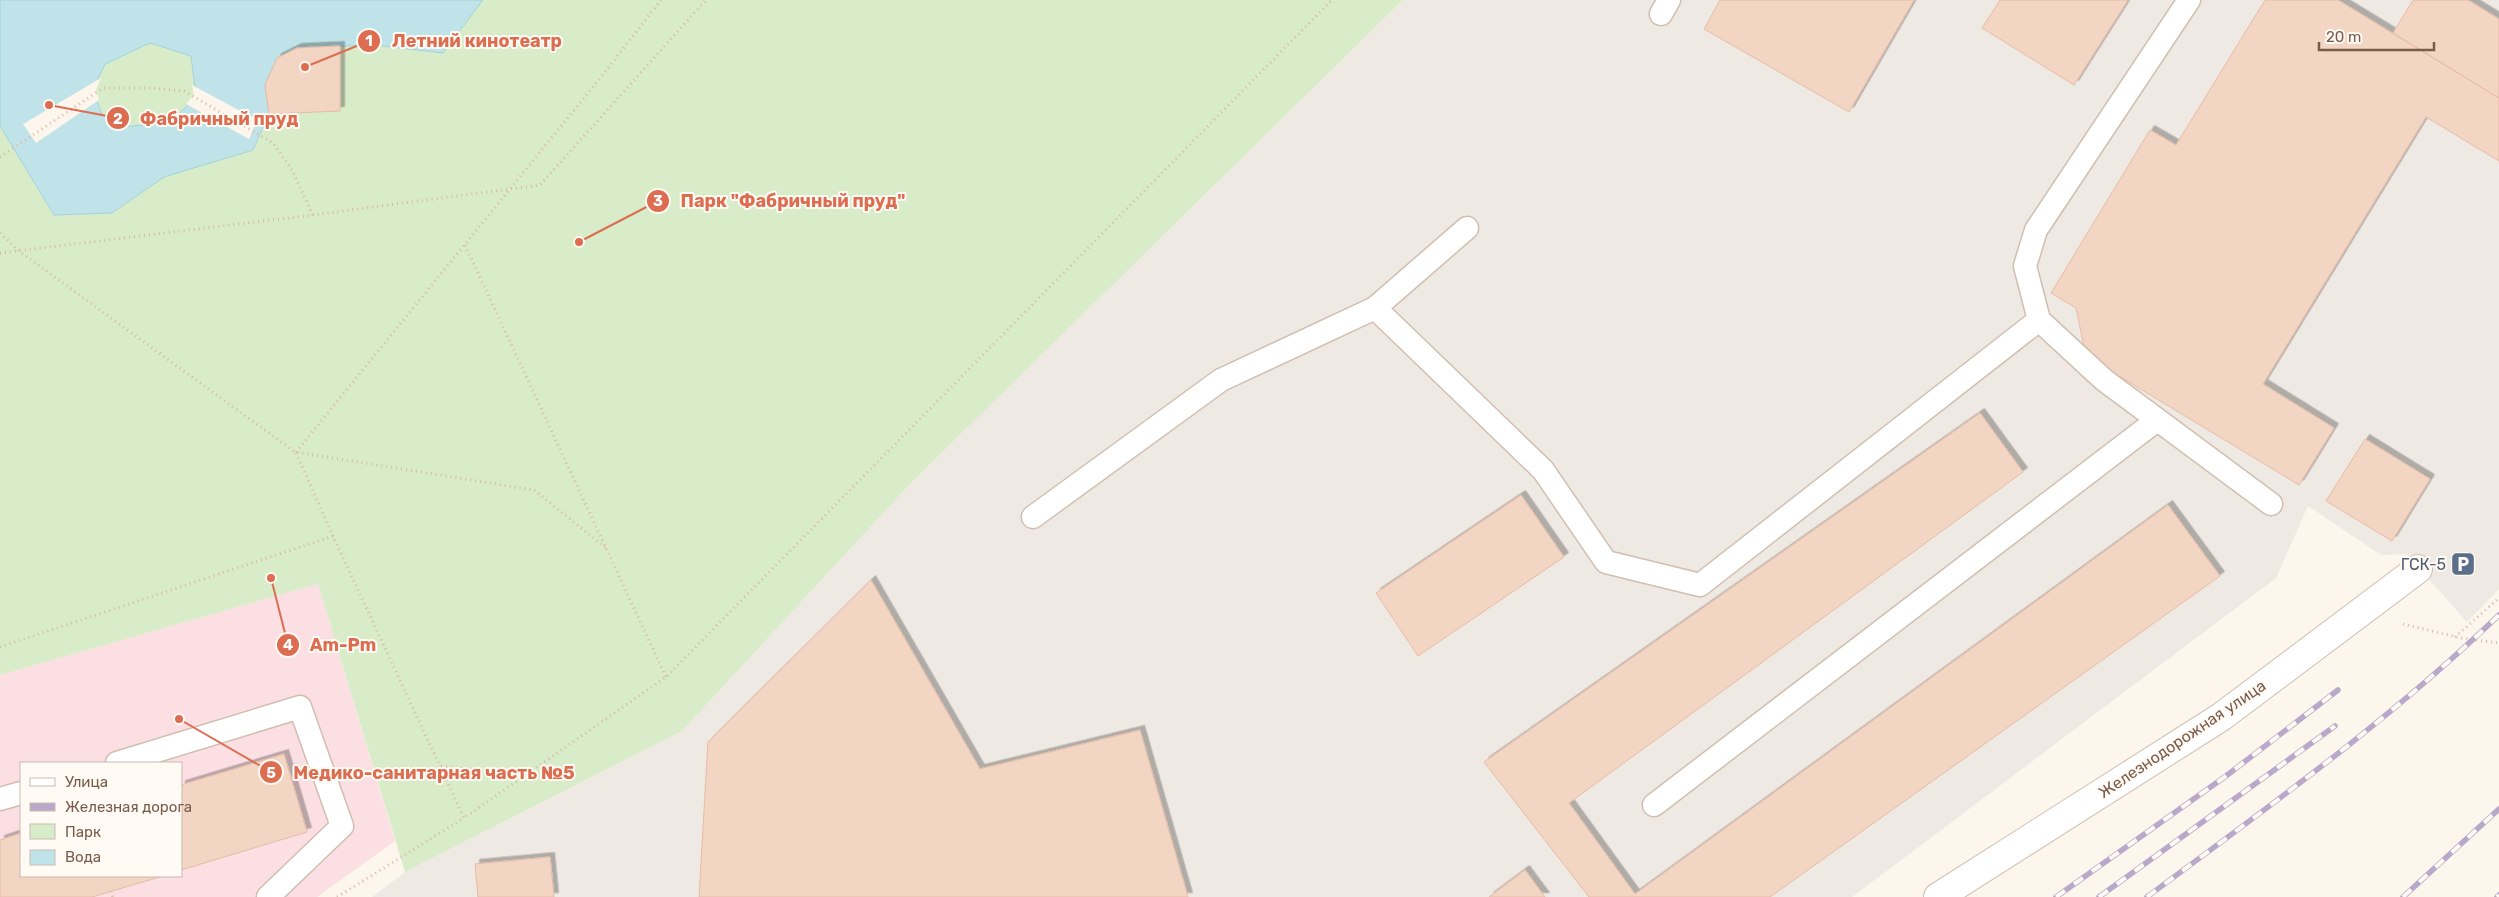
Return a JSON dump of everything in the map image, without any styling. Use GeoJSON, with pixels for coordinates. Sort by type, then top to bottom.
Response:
{"type":"FeatureCollection","features":[{"type":"Feature","properties":{"kind":"street","name":"Железнодорожная улица"},"geometry":{"type":"LineString","coordinates":[[1938,897],[2221,718],[2418,569]]}},
{"type":"Feature","properties":{"kind":"lane"},"geometry":{"type":"LineString","coordinates":[[2189,0],[2036,230],[2025,266],[2039,320],[2104,380],[2271,504]]}},
{"type":"Feature","properties":{"kind":"lane"},"geometry":{"type":"LineString","coordinates":[[1033,517],[1221,380],[1374,308],[1467,228]]}},
{"type":"Feature","properties":{"kind":"lane"},"geometry":{"type":"LineString","coordinates":[[1374,308],[1543,470],[1606,562],[1700,585],[2039,320]]}},
{"type":"Feature","properties":{"kind":"lane"},"geometry":{"type":"LineString","coordinates":[[1654,805],[2157,420]]}},
{"type":"Feature","properties":{"kind":"lane"},"geometry":{"type":"LineString","coordinates":[[120,762],[300,706],[342,826],[268,897]]}},
{"type":"Feature","properties":{"kind":"lane"},"geometry":{"type":"LineString","coordinates":[[0,800],[20,793]]}},
{"type":"Feature","properties":{"kind":"path"},"geometry":{"type":"LineString","coordinates":[[296,452],[661,0]]}},
{"type":"Feature","properties":{"kind":"path"},"geometry":{"type":"LineString","coordinates":[[0,253],[509,190],[540,184],[706,0]]}},
{"type":"Feature","properties":{"kind":"path"},"geometry":{"type":"LineString","coordinates":[[337,897],[464,818],[666,677],[1332,0]]}},
{"type":"Feature","properties":{"kind":"path"},"geometry":{"type":"LineString","coordinates":[[0,157],[103,88],[152,88],[184,91],[273,143],[292,170],[313,215]]}},
{"type":"Feature","properties":{"kind":"path"},"geometry":{"type":"LineString","coordinates":[[0,232],[19,251],[296,452],[534,490],[606,548]]}},
{"type":"Feature","properties":{"kind":"path"},"geometry":{"type":"LineString","coordinates":[[465,245],[666,677]]}},
{"type":"Feature","properties":{"kind":"path"},"geometry":{"type":"LineString","coordinates":[[296,452],[464,818]]}},
{"type":"Feature","properties":{"kind":"path"},"geometry":{"type":"LineString","coordinates":[[0,647],[333,536]]}},
{"type":"Feature","properties":{"kind":"path"},"geometry":{"type":"LineString","coordinates":[[2455,637],[2499,598]]}},
{"type":"Feature","properties":{"kind":"path"},"geometry":{"type":"LineString","coordinates":[[2358,615],[2455,637],[2499,643]]}},
{"type":"Feature","properties":{"kind":"path"},"geometry":{"type":"LineString","coordinates":[[440,766],[527,775]]}},
{"type":"Feature","properties":{"kind":"path"},"geometry":{"type":"LineString","coordinates":[[112,891],[113,897]]}},
{"type":"Feature","properties":{"kind":"shaded area"},"geometry":{"type":"Polygon","coordinates":[[[1403,0],[2499,0],[2499,589],[2467,622],[2406,554],[2381,555],[2308,506],[2276,578],[1852,897],[372,897],[405,872],[682,731],[911,483],[1403,0]]]}},
{"type":"Feature","properties":{"kind":"shaded area"},"geometry":{"type":"Polygon","coordinates":[[[318,584],[395,841],[317,897],[0,897],[0,675],[318,584]]]}},
{"type":"Feature","properties":{"kind":"green space"},"geometry":{"type":"Polygon","coordinates":[[[0,0],[1403,0],[911,483],[682,731],[405,872],[318,584],[0,675],[0,0]]]}},
{"type":"Feature","properties":{"kind":"water"},"geometry":{"type":"Polygon","coordinates":[[[0,0],[483,0],[443,53],[373,45],[297,48],[277,58],[265,85],[269,114],[253,150],[164,177],[112,213],[54,215],[0,126],[0,0]],[[150,43],[105,64],[93,90],[102,114],[117,127],[170,123],[196,96],[191,56],[150,43]]]}},
{"type":"Feature","properties":{"kind":"pier"},"geometry":{"type":"Polygon","coordinates":[[[101,78],[96,90],[99,100],[36,143],[23,124],[101,78]]]}},
{"type":"Feature","properties":{"kind":"pier"},"geometry":{"type":"Polygon","coordinates":[[[192,85],[257,120],[249,139],[186,104],[194,95],[192,85]]]}},
{"type":"Feature","properties":{"kind":"building"},"geometry":{"type":"Polygon","coordinates":[[[1720,0],[1914,0],[1849,112],[1704,29],[1720,0]]]}},
{"type":"Feature","properties":{"kind":"building"},"geometry":{"type":"Polygon","coordinates":[[[2000,0],[2128,0],[2074,85],[1982,28],[2000,0]]]}},
{"type":"Feature","properties":{"kind":"building"},"geometry":{"type":"Polygon","coordinates":[[[2265,0],[2338,0],[2499,98],[2499,161],[2426,117],[2263,384],[2334,428],[2299,485],[2086,356],[2076,308],[2051,293],[2150,130],[2176,145],[2265,0]]]}},
{"type":"Feature","properties":{"kind":"building"},"geometry":{"type":"Polygon","coordinates":[[[2413,0],[2468,0],[2499,19],[2499,98],[2393,33],[2413,0]]]}},
{"type":"Feature","properties":{"kind":"building"},"geometry":{"type":"Polygon","coordinates":[[[340,46],[340,111],[269,114],[265,85],[277,58],[297,48],[340,46]]]}},
{"type":"Feature","properties":{"kind":"building"},"geometry":{"type":"Polygon","coordinates":[[[1980,413],[2023,472],[1569,803],[1635,894],[2168,505],[2220,576],[1770,897],[1589,897],[1484,762],[1980,413]]]}},
{"type":"Feature","properties":{"kind":"building"},"geometry":{"type":"Polygon","coordinates":[[[2365,439],[2430,479],[2392,541],[2326,501],[2365,439]]]}},
{"type":"Feature","properties":{"kind":"building"},"geometry":{"type":"Polygon","coordinates":[[[1521,495],[1564,557],[1418,656],[1376,593],[1521,495]]]}},
{"type":"Feature","properties":{"kind":"building"},"geometry":{"type":"Polygon","coordinates":[[[871,580],[980,769],[1140,730],[1188,897],[699,897],[708,742],[871,580]]]}},
{"type":"Feature","properties":{"kind":"building"},"geometry":{"type":"Polygon","coordinates":[[[284,754],[307,832],[182,870],[182,785],[284,754]]]}},
{"type":"Feature","properties":{"kind":"building"},"geometry":{"type":"Polygon","coordinates":[[[20,833],[20,877],[160,877],[92,897],[0,897],[0,840],[20,833]]]}},
{"type":"Feature","properties":{"kind":"building"},"geometry":{"type":"Polygon","coordinates":[[[550,857],[554,897],[478,897],[475,864],[550,857]]]}},
{"type":"Feature","properties":{"kind":"building"},"geometry":{"type":"Polygon","coordinates":[[[1525,870],[1545,897],[1489,897],[1525,870]]]}},
{"type":"Feature","properties":{"kind":"railway"},"geometry":{"type":"LineString","coordinates":[[2147,897],[2372,727],[2458,654],[2499,615]]}},
{"type":"Feature","properties":{"kind":"railway"},"geometry":{"type":"LineString","coordinates":[[2056,897],[2226,776],[2338,690]]}},
{"type":"Feature","properties":{"kind":"railway"},"geometry":{"type":"LineString","coordinates":[[2099,897],[2335,726]]}},
{"type":"Feature","properties":{"kind":"railway"},"geometry":{"type":"LineString","coordinates":[[2403,897],[2499,809]]}},
{"type":"Feature","properties":{"kind":"place","name":"Летний кинотеатр"},"geometry":{"type":"Point","coordinates":[305,67]}},
{"type":"Feature","properties":{"kind":"place","name":"Фабричный пруд"},"geometry":{"type":"Point","coordinates":[49,105]}},
{"type":"Feature","properties":{"kind":"place","name":"Парк \"Фабричный пруд\""},"geometry":{"type":"Point","coordinates":[579,242]}},
{"type":"Feature","properties":{"kind":"place","name":"ГСК-5"},"geometry":{"type":"Point","coordinates":[2463,564]}},
{"type":"Feature","properties":{"kind":"place","name":"Am-Pm"},"geometry":{"type":"Point","coordinates":[271,578]}},
{"type":"Feature","properties":{"kind":"place","name":"Медико-санитарная часть №5"},"geometry":{"type":"Point","coordinates":[179,719]}}]}
